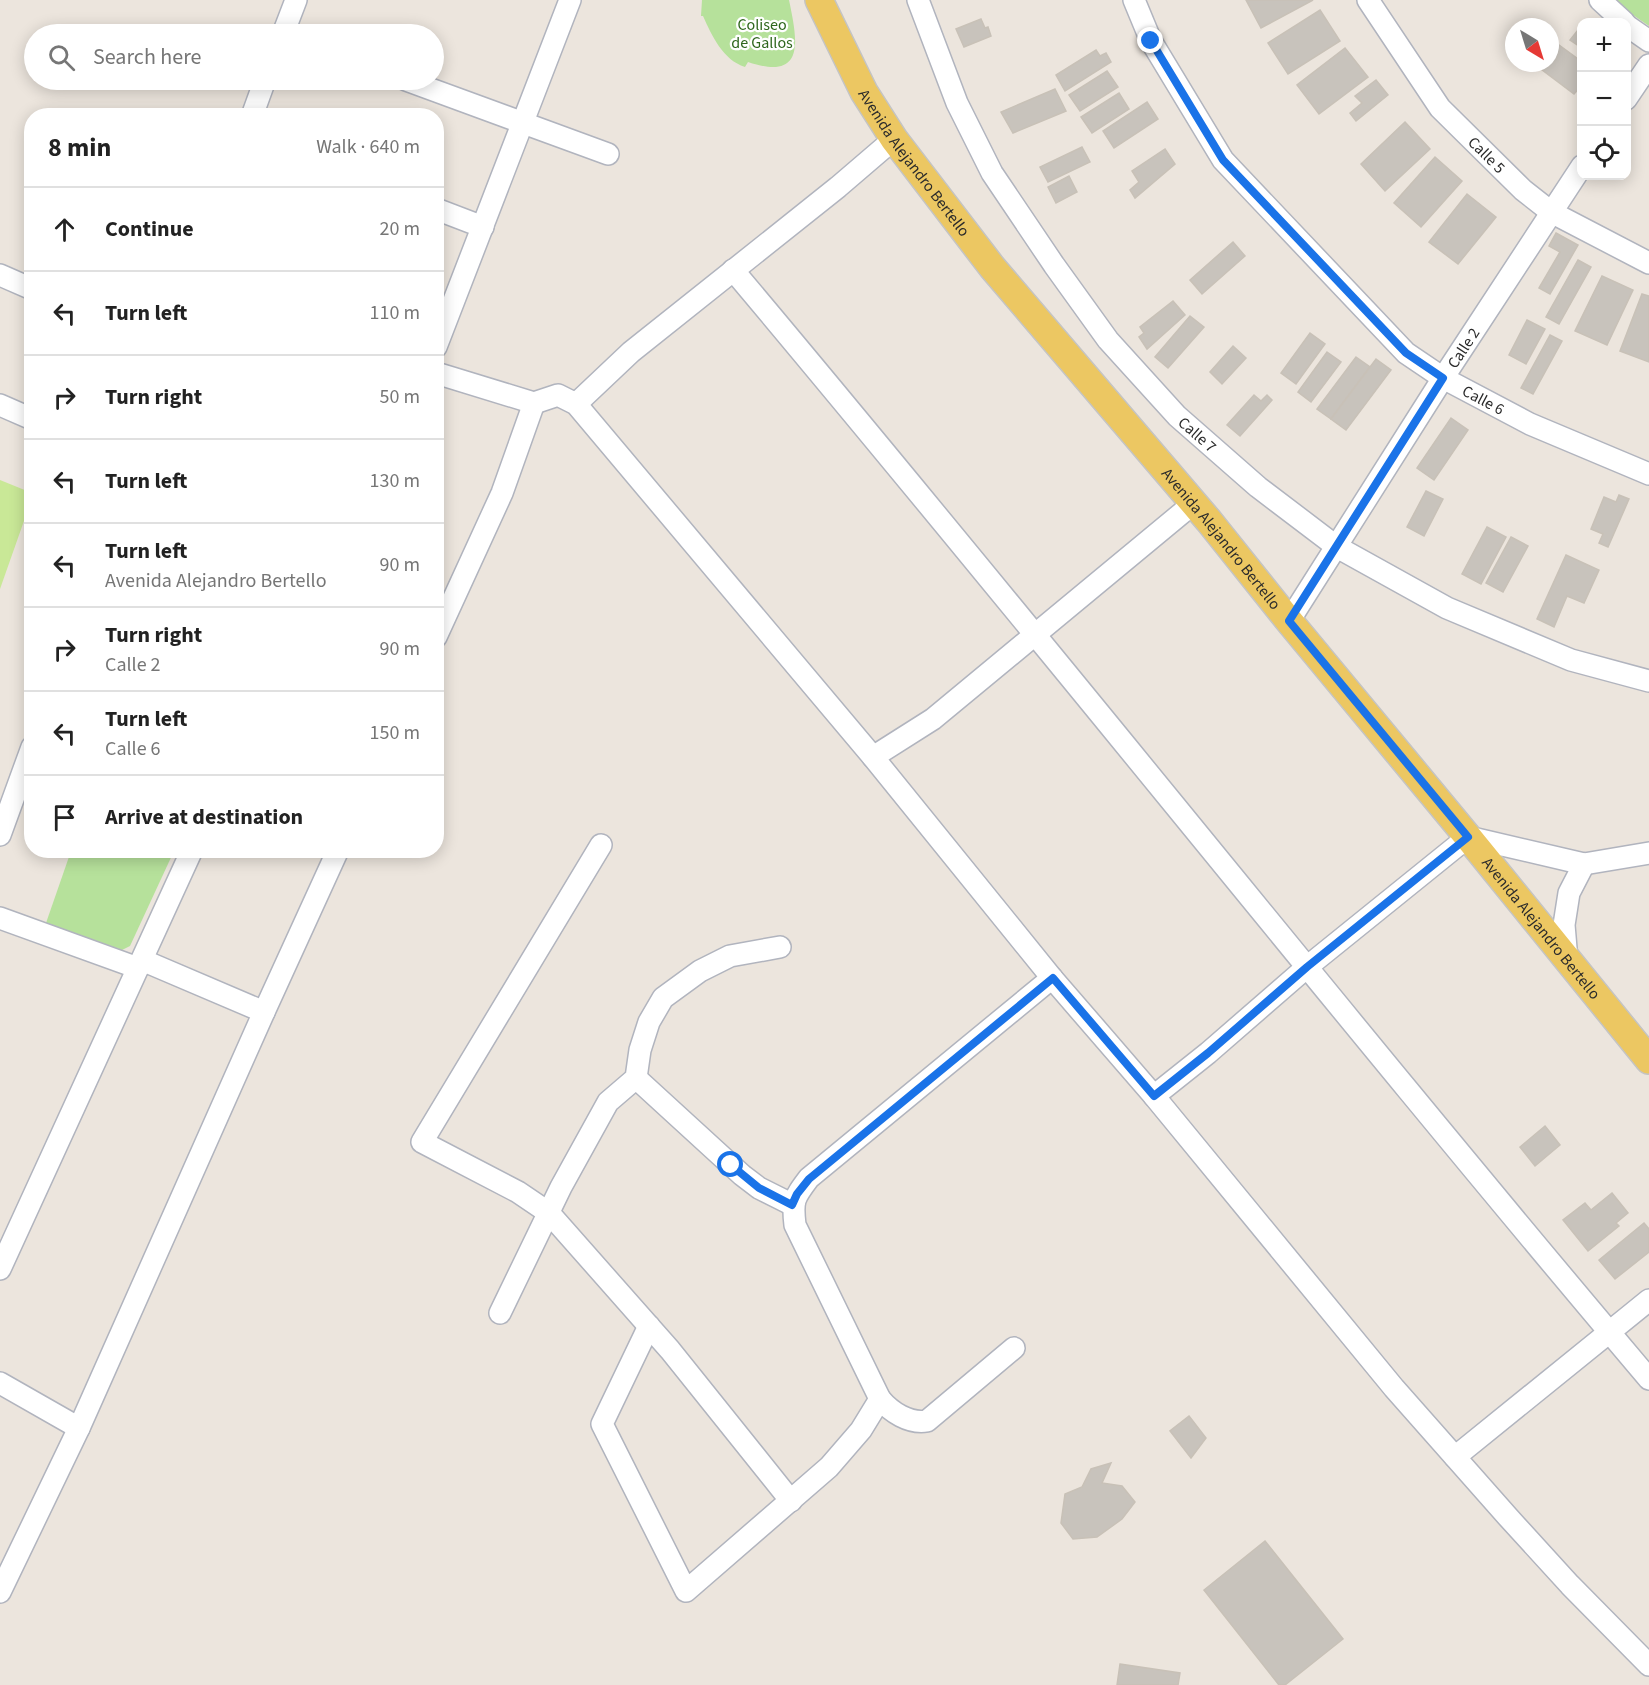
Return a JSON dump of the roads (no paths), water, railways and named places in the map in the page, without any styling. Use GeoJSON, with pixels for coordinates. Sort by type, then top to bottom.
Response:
{"type":"FeatureCollection","features":[{"type":"Feature","properties":{"kind":"main road","name":"Avenida Alejandro Bertello"},"geometry":{"type":"LineString","coordinates":[[819,0],[864,92],[894,139],[992,267],[1194,503],[1649,1060]]}},
{"type":"Feature","properties":{"kind":"street"},"geometry":{"type":"LineString","coordinates":[[287,24],[296,0]]}},
{"type":"Feature","properties":{"kind":"street"},"geometry":{"type":"LineString","coordinates":[[444,327],[570,0]]}},
{"type":"Feature","properties":{"kind":"street","name":"Calle 7"},"geometry":{"type":"LineString","coordinates":[[918,0],[957,103],[992,173],[1108,340],[1177,416],[1258,487],[1337,547],[1447,608],[1571,660],[1649,681]]}},
{"type":"Feature","properties":{"kind":"street","name":"Calle 6"},"geometry":{"type":"LineString","coordinates":[[1134,0],[1151,41],[1223,160],[1406,353],[1443,378],[1530,424],[1649,474]]}},
{"type":"Feature","properties":{"kind":"street","name":"Calle 5"},"geometry":{"type":"LineString","coordinates":[[1368,0],[1440,108],[1523,190],[1551,212],[1649,263]]}},
{"type":"Feature","properties":{"kind":"street"},"geometry":{"type":"LineString","coordinates":[[1600,0],[1619,18]]}},
{"type":"Feature","properties":{"kind":"street"},"geometry":{"type":"LineString","coordinates":[[1631,28],[1649,41]]}},
{"type":"Feature","properties":{"kind":"street"},"geometry":{"type":"LineString","coordinates":[[1631,92],[1649,65]]}},
{"type":"Feature","properties":{"kind":"street"},"geometry":{"type":"LineString","coordinates":[[255,108],[262,90]]}},
{"type":"Feature","properties":{"kind":"street"},"geometry":{"type":"LineString","coordinates":[[433,90],[608,154]]}},
{"type":"Feature","properties":{"kind":"street"},"geometry":{"type":"LineString","coordinates":[[576,404],[631,352],[838,187],[894,139]]}},
{"type":"Feature","properties":{"kind":"street","name":"Calle 2"},"geometry":{"type":"LineString","coordinates":[[1289,621],[1577,172]]}},
{"type":"Feature","properties":{"kind":"street"},"geometry":{"type":"LineString","coordinates":[[444,212],[483,227]]}},
{"type":"Feature","properties":{"kind":"street"},"geometry":{"type":"LineString","coordinates":[[733,270],[1649,1379]]}},
{"type":"Feature","properties":{"kind":"street"},"geometry":{"type":"LineString","coordinates":[[0,275],[24,286]]}},
{"type":"Feature","properties":{"kind":"street"},"geometry":{"type":"LineString","coordinates":[[444,375],[534,403],[558,395],[576,404],[873,757],[1053,978],[1154,1096],[1394,1388],[1570,1585],[1649,1665]]}},
{"type":"Feature","properties":{"kind":"street"},"geometry":{"type":"LineString","coordinates":[[444,620],[502,493],[534,403]]}},
{"type":"Feature","properties":{"kind":"street"},"geometry":{"type":"LineString","coordinates":[[0,405],[24,415]]}},
{"type":"Feature","properties":{"kind":"street"},"geometry":{"type":"LineString","coordinates":[[873,757],[933,719],[1194,503]]}},
{"type":"Feature","properties":{"kind":"street"},"geometry":{"type":"LineString","coordinates":[[0,835],[24,769]]}},
{"type":"Feature","properties":{"kind":"street"},"geometry":{"type":"LineString","coordinates":[[1154,1096],[1208,1053],[1307,967],[1468,837],[1584,864],[1649,853]]}},
{"type":"Feature","properties":{"kind":"street"},"geometry":{"type":"LineString","coordinates":[[601,845],[422,1143],[518,1192],[549,1213],[649,1326],[791,1501]]}},
{"type":"Feature","properties":{"kind":"street"},"geometry":{"type":"LineString","coordinates":[[0,1269],[188,858]]}},
{"type":"Feature","properties":{"kind":"street"},"geometry":{"type":"LineString","coordinates":[[0,1592],[79,1428],[264,1012],[335,858]]}},
{"type":"Feature","properties":{"kind":"street"},"geometry":{"type":"LineString","coordinates":[[1567,960],[1564,925],[1569,893],[1584,864]]}},
{"type":"Feature","properties":{"kind":"street"},"geometry":{"type":"LineString","coordinates":[[0,918],[140,964],[264,1012]]}},
{"type":"Feature","properties":{"kind":"street"},"geometry":{"type":"LineString","coordinates":[[500,1314],[561,1187],[608,1102],[636,1078],[640,1050],[649,1022],[663,998],[700,971],[730,956],[780,947]]}},
{"type":"Feature","properties":{"kind":"street"},"geometry":{"type":"LineString","coordinates":[[1014,1348],[927,1421],[908,1420],[887,1408],[880,1399],[795,1225],[792,1205],[797,1194],[809,1179],[1053,978]]}},
{"type":"Feature","properties":{"kind":"street"},"geometry":{"type":"LineString","coordinates":[[636,1078],[742,1175],[759,1188],[792,1205]]}},
{"type":"Feature","properties":{"kind":"street"},"geometry":{"type":"LineString","coordinates":[[1455,1457],[1649,1300]]}},
{"type":"Feature","properties":{"kind":"street"},"geometry":{"type":"LineString","coordinates":[[649,1326],[602,1424],[686,1592],[829,1467],[861,1430],[880,1399]]}},
{"type":"Feature","properties":{"kind":"street"},"geometry":{"type":"LineString","coordinates":[[0,1383],[79,1428]]}},
{"type":"Feature","properties":{"kind":"park label","name":"Coliseo de Gallos"},"geometry":{"type":"Point","coordinates":[762,33]}}]}
